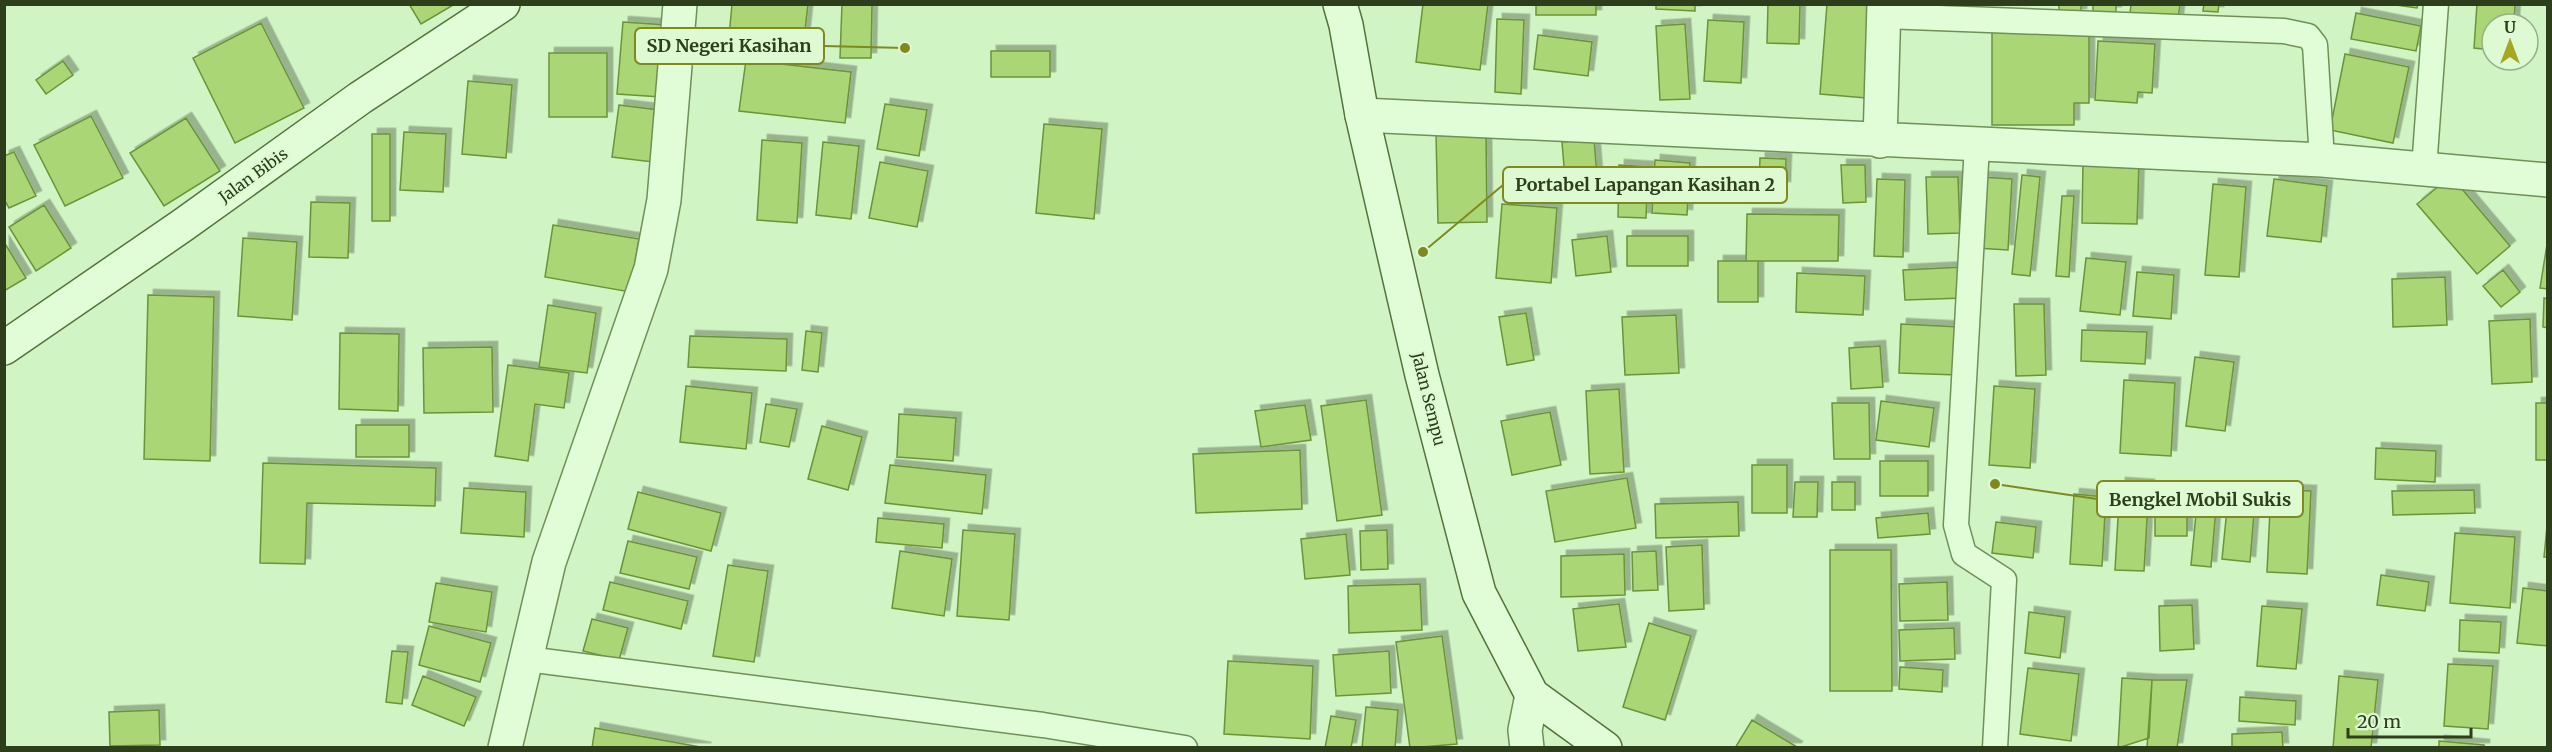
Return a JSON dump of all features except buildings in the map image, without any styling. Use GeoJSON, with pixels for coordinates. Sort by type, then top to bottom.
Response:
{"type":"FeatureCollection","features":[{"type":"Feature","properties":{"kind":"street","name":"Jalan Bibis"},"geometry":{"type":"LineString","coordinates":[[4,348],[174,232],[360,98],[503,4]]}},
{"type":"Feature","properties":{"kind":"street"},"geometry":{"type":"LineString","coordinates":[[505,747],[549,562],[651,269],[664,200],[680,4]]}},
{"type":"Feature","properties":{"kind":"street","name":"Jalan Sempu"},"geometry":{"type":"LineString","coordinates":[[1340,4],[1346,25],[1362,115],[1422,375],[1479,593],[1532,695],[1605,747]]}},
{"type":"Feature","properties":{"kind":"street"},"geometry":{"type":"LineString","coordinates":[[1880,141],[1884,10]]}},
{"type":"Feature","properties":{"kind":"street"},"geometry":{"type":"LineString","coordinates":[[1362,115],[2322,160],[2547,180]]}},
{"type":"Feature","properties":{"kind":"street"},"geometry":{"type":"LineString","coordinates":[[1527,747],[1525,730],[1532,695]]}},
{"type":"Feature","properties":{"kind":"lane"},"geometry":{"type":"LineString","coordinates":[[2424,169],[2436,4]]}},
{"type":"Feature","properties":{"kind":"lane"},"geometry":{"type":"LineString","coordinates":[[1884,10],[2284,31],[2308,36],[2315,45],[2322,160]]}},
{"type":"Feature","properties":{"kind":"lane"},"geometry":{"type":"LineString","coordinates":[[1977,145],[1956,525],[1964,554],[2004,580],[1995,747]]}},
{"type":"Feature","properties":{"kind":"lane"},"geometry":{"type":"LineString","coordinates":[[527,659],[1043,725],[1185,747]]}},
{"type":"Feature","properties":{"kind":"place","name":"SD Negeri Kasihan"},"geometry":{"type":"Point","coordinates":[905,48]}},
{"type":"Feature","properties":{"kind":"place","name":"Portabel Lapangan Kasihan 2"},"geometry":{"type":"Point","coordinates":[1423,252]}},
{"type":"Feature","properties":{"kind":"place","name":"Bengkel Mobil Sukis"},"geometry":{"type":"Point","coordinates":[1995,484]}}]}
